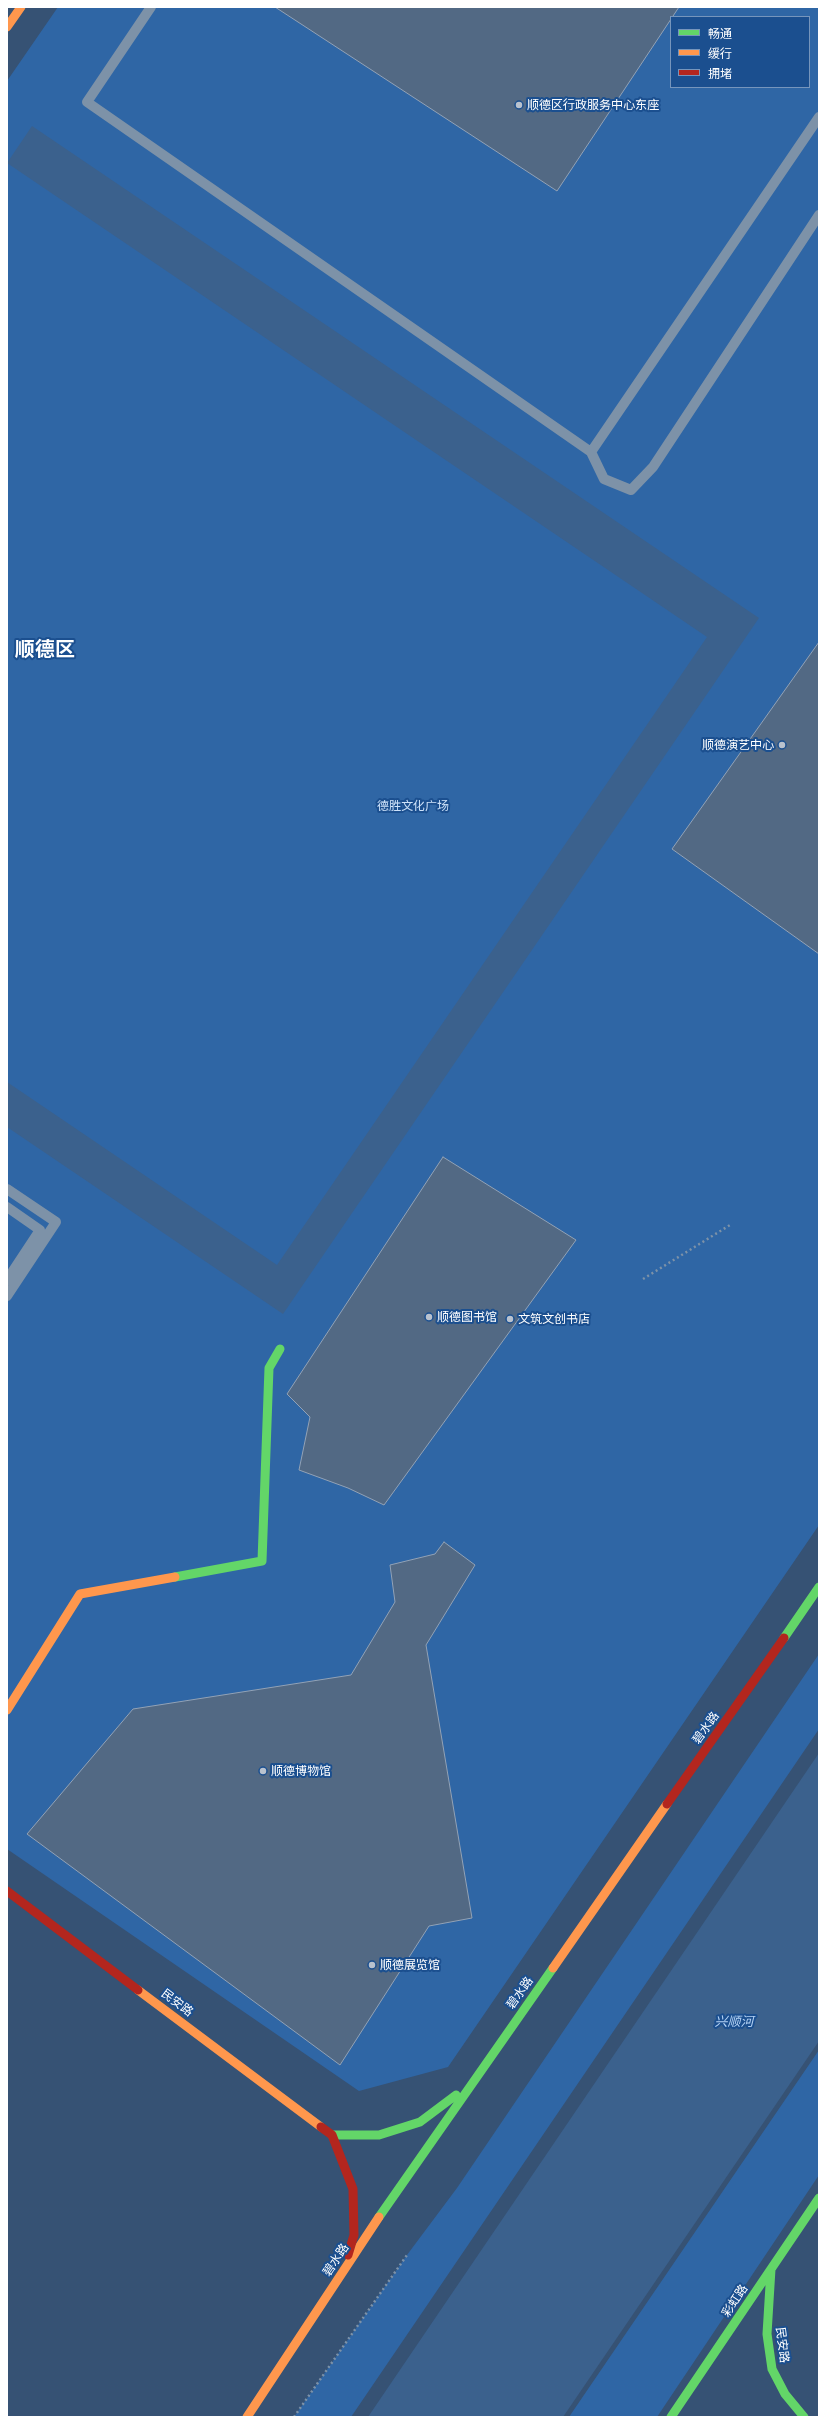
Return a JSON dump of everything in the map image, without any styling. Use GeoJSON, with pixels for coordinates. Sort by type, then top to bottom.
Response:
{"type":"FeatureCollection","features":[{"type":"Feature","properties":{"kind":"street"},"geometry":{"type":"LineString","coordinates":[[7,27],[21,7]]}},
{"type":"Feature","properties":{"kind":"street"},"geometry":{"type":"LineString","coordinates":[[7,1710],[80,1594],[262,1561],[269,1368],[280,1350]]}},
{"type":"Feature","properties":{"kind":"street","name":"碧水路"},"geometry":{"type":"LineString","coordinates":[[247,2417],[344,2268],[819,1587]]}},
{"type":"Feature","properties":{"kind":"street","name":"民安路"},"geometry":{"type":"LineString","coordinates":[[7,1891],[332,2134]]}},
{"type":"Feature","properties":{"kind":"street"},"geometry":{"type":"LineString","coordinates":[[344,2268],[354,2235],[353,2189],[332,2134],[379,2135],[420,2122],[473,2082]]}},
{"type":"Feature","properties":{"kind":"street","name":"彩虹路"},"geometry":{"type":"LineString","coordinates":[[671,2417],[819,2198]]}},
{"type":"Feature","properties":{"kind":"street","name":"民安路"},"geometry":{"type":"LineString","coordinates":[[772,2268],[766,2334],[772,2369],[785,2394],[804,2417]]}},
{"type":"Feature","properties":{"kind":"lane"},"geometry":{"type":"LineString","coordinates":[[151,7],[87,102],[591,452],[604,479],[631,490],[653,467],[819,215]]}},
{"type":"Feature","properties":{"kind":"lane"},"geometry":{"type":"LineString","coordinates":[[591,452],[819,117]]}},
{"type":"Feature","properties":{"kind":"lane"},"geometry":{"type":"LineString","coordinates":[[7,1188],[56,1222],[7,1296]]}},
{"type":"Feature","properties":{"kind":"lane"},"geometry":{"type":"LineString","coordinates":[[7,1207],[40,1230],[7,1280]]}},
{"type":"Feature","properties":{"kind":"path"},"geometry":{"type":"LineString","coordinates":[[643,1279],[730,1225]]}},
{"type":"Feature","properties":{"kind":"path"},"geometry":{"type":"LineString","coordinates":[[294,2417],[407,2255]]}},
{"type":"Feature","properties":{"kind":"green space","name":"德胜文化广场"},"geometry":{"type":"Polygon","coordinates":[[[58,7],[819,7],[819,1525],[448,2067],[359,2091],[7,1849],[7,81],[58,7]]]}},
{"type":"Feature","properties":{"kind":"green space"},"geometry":{"type":"Polygon","coordinates":[[[819,1654],[819,1729],[351,2417],[294,2417],[407,2255],[457,2188],[819,1654]]]}},
{"type":"Feature","properties":{"kind":"green space"},"geometry":{"type":"Polygon","coordinates":[[[819,2050],[819,2175],[657,2417],[569,2417],[819,2050]]]}},
{"type":"Feature","properties":{"kind":"water"},"geometry":{"type":"Polygon","coordinates":[[[32,126],[759,618],[283,1314],[7,1127],[7,1082],[277,1265],[707,637],[7,163],[32,126]]]}},
{"type":"Feature","properties":{"kind":"water","name":"兴顺河"},"geometry":{"type":"Polygon","coordinates":[[[819,1753],[819,2041],[563,2417],[368,2417],[819,1753]]]}},
{"type":"Feature","properties":{"kind":"building","name":"顺德区行政服务中心东座"},"geometry":{"type":"Polygon","coordinates":[[[275,7],[679,7],[673,16],[670,16],[670,21],[557,191],[275,7]]]}},
{"type":"Feature","properties":{"kind":"building","name":"顺德演艺中心"},"geometry":{"type":"Polygon","coordinates":[[[819,642],[819,954],[672,849],[819,642]]]}},
{"type":"Feature","properties":{"kind":"building","name":"顺德图书馆"},"geometry":{"type":"Polygon","coordinates":[[[443,1157],[576,1240],[384,1505],[348,1488],[299,1470],[310,1417],[287,1394],[443,1157]]]}},
{"type":"Feature","properties":{"kind":"building","name":"顺德博物馆"},"geometry":{"type":"Polygon","coordinates":[[[444,1542],[475,1565],[426,1645],[472,1918],[429,1926],[340,2065],[27,1834],[133,1709],[351,1675],[395,1602],[390,1565],[435,1554],[444,1542]]]}},
{"type":"Feature","properties":{"kind":"traffic: fast"},"geometry":{"type":"LineString","coordinates":[[175,1577],[262,1561],[269,1368],[280,1349]]}},
{"type":"Feature","properties":{"kind":"traffic: fast"},"geometry":{"type":"LineString","coordinates":[[784,1638],[819,1587]]}},
{"type":"Feature","properties":{"kind":"traffic: fast"},"geometry":{"type":"LineString","coordinates":[[379,2217],[553,1968]]}},
{"type":"Feature","properties":{"kind":"traffic: fast"},"geometry":{"type":"LineString","coordinates":[[332,2135],[379,2135],[420,2122],[456,2095]]}},
{"type":"Feature","properties":{"kind":"traffic: fast"},"geometry":{"type":"LineString","coordinates":[[671,2417],[819,2198]]}},
{"type":"Feature","properties":{"kind":"traffic: fast"},"geometry":{"type":"LineString","coordinates":[[771,2269],[767,2334],[772,2369],[785,2394],[804,2417]]}},
{"type":"Feature","properties":{"kind":"traffic: slow"},"geometry":{"type":"LineString","coordinates":[[7,27],[21,7]]}},
{"type":"Feature","properties":{"kind":"traffic: slow"},"geometry":{"type":"LineString","coordinates":[[7,1710],[80,1594],[175,1577]]}},
{"type":"Feature","properties":{"kind":"traffic: slow"},"geometry":{"type":"LineString","coordinates":[[553,1968],[667,1804]]}},
{"type":"Feature","properties":{"kind":"traffic: slow"},"geometry":{"type":"LineString","coordinates":[[138,1990],[321,2127]]}},
{"type":"Feature","properties":{"kind":"traffic: slow"},"geometry":{"type":"LineString","coordinates":[[247,2417],[379,2217]]}},
{"type":"Feature","properties":{"kind":"traffic: jam"},"geometry":{"type":"LineString","coordinates":[[667,1804],[784,1638]]}},
{"type":"Feature","properties":{"kind":"traffic: jam"},"geometry":{"type":"LineString","coordinates":[[7,1891],[138,1990]]}},
{"type":"Feature","properties":{"kind":"traffic: jam"},"geometry":{"type":"LineString","coordinates":[[321,2127],[332,2135],[353,2189],[354,2235],[348,2255]]}},
{"type":"Feature","properties":{"kind":"place","name":"顺德区行政服务中心东座"},"geometry":{"type":"Point","coordinates":[519,105]}},
{"type":"Feature","properties":{"kind":"place","name":"顺德演艺中心"},"geometry":{"type":"Point","coordinates":[782,745]}},
{"type":"Feature","properties":{"kind":"place","name":"顺德图书馆"},"geometry":{"type":"Point","coordinates":[429,1317]}},
{"type":"Feature","properties":{"kind":"place","name":"文筑文创书店"},"geometry":{"type":"Point","coordinates":[510,1319]}},
{"type":"Feature","properties":{"kind":"place","name":"顺德博物馆"},"geometry":{"type":"Point","coordinates":[263,1771]}},
{"type":"Feature","properties":{"kind":"place","name":"顺德展览馆"},"geometry":{"type":"Point","coordinates":[372,1965]}},
{"type":"Feature","properties":{"kind":"district","name":"顺德区"},"geometry":{"type":"Point","coordinates":[45,650]}}]}
